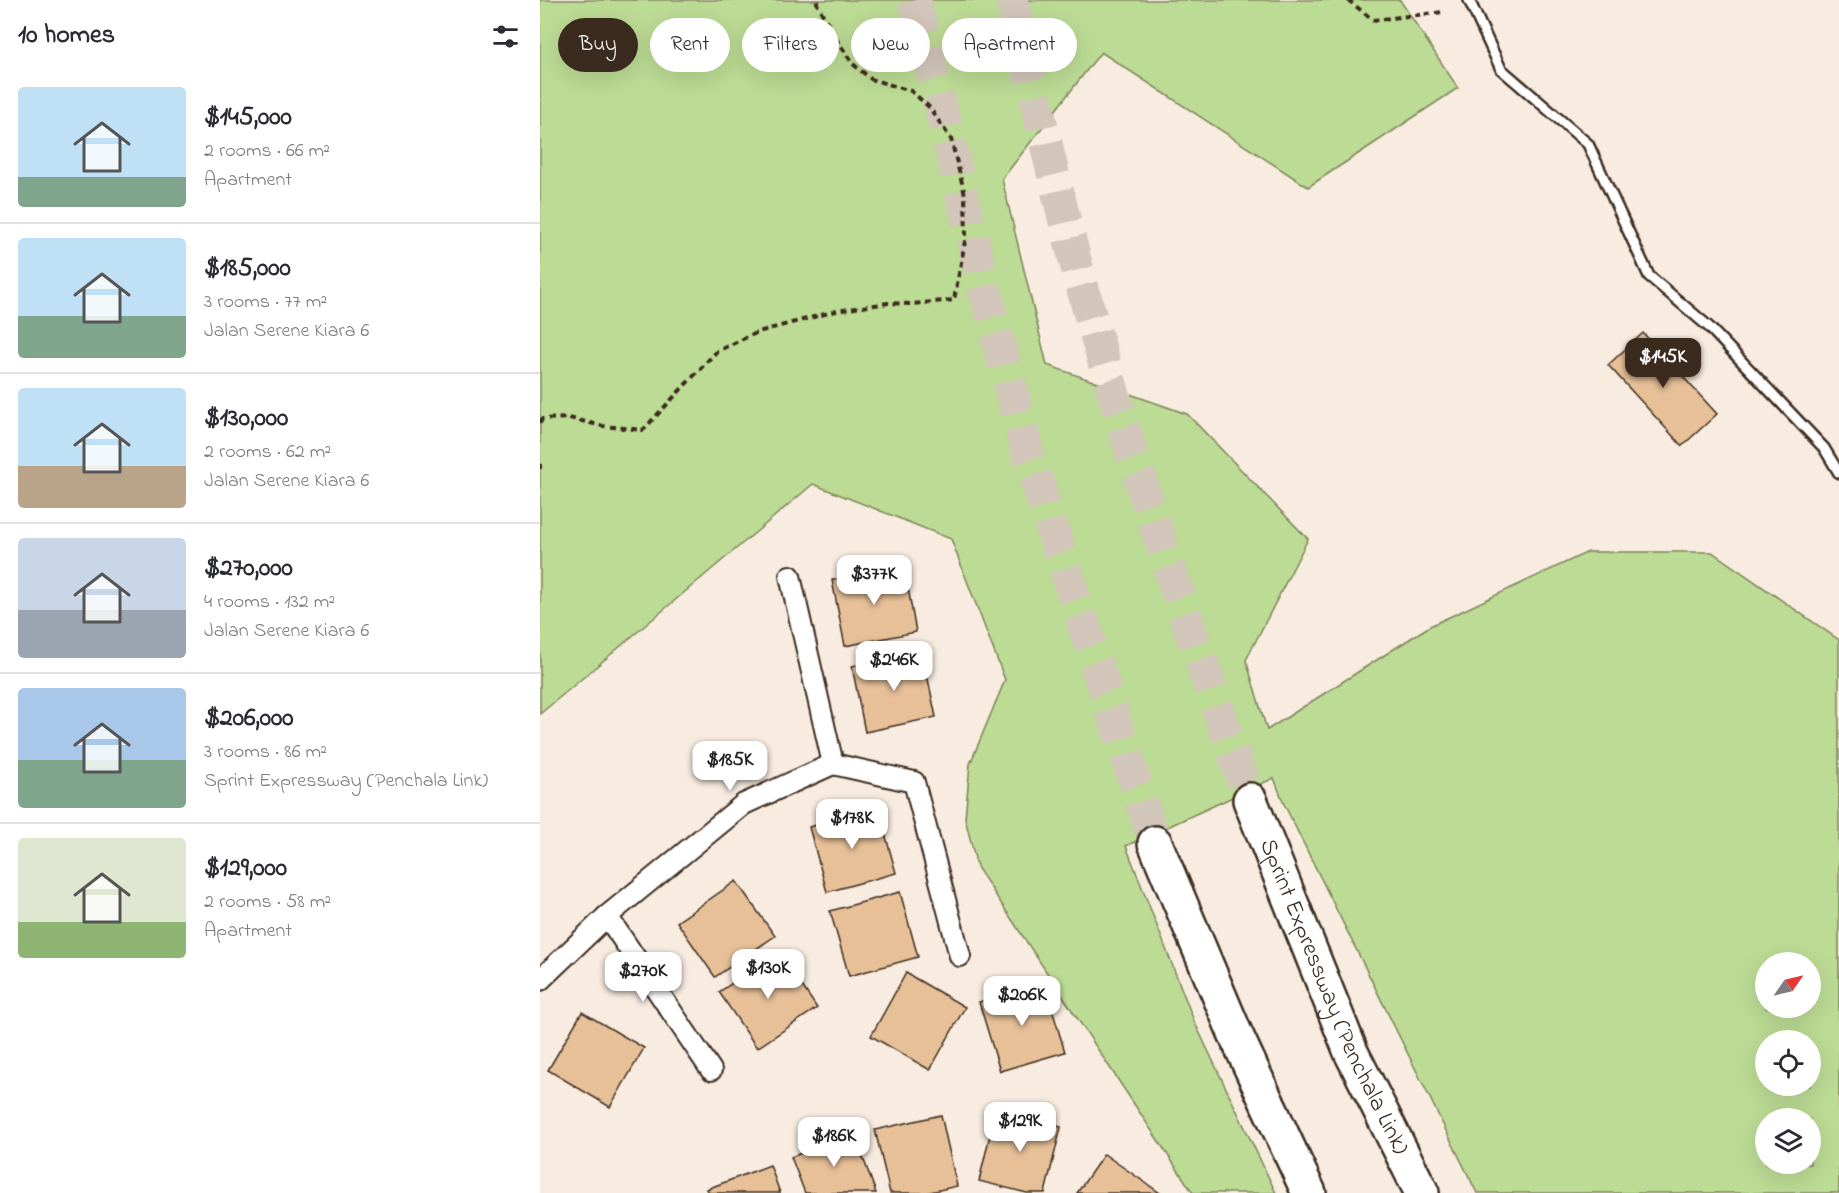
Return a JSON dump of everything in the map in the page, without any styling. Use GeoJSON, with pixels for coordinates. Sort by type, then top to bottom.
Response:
{"type":"FeatureCollection","features":[{"type":"Feature","properties":{"kind":"highway","name":"Sprint Expressway (Penchala Link)"},"geometry":{"type":"LineString","coordinates":[[1250,800],[1351,1052],[1422,1193]]}},
{"type":"Feature","properties":{"kind":"highway"},"geometry":{"type":"LineString","coordinates":[[1155,843],[1235,1033],[1309,1193]]}},
{"type":"Feature","properties":{"kind":"street"},"geometry":{"type":"LineString","coordinates":[[790,576],[832,764]]}},
{"type":"Feature","properties":{"kind":"street"},"geometry":{"type":"LineString","coordinates":[[540,980],[607,916],[744,804],[832,764],[915,782],[960,956]]}},
{"type":"Feature","properties":{"kind":"street"},"geometry":{"type":"LineString","coordinates":[[607,916],[711,1070]]}},
{"type":"Feature","properties":{"kind":"lane"},"geometry":{"type":"LineString","coordinates":[[1469,0],[1501,69],[1588,144],[1649,276],[1709,327],[1824,448],[1839,473]]}},
{"type":"Feature","properties":{"kind":"path"},"geometry":{"type":"LineString","coordinates":[[540,423],[542,419],[569,418],[603,426],[643,429],[717,351],[758,332],[836,311],[888,303],[913,304],[954,300],[966,236],[965,195],[951,139],[929,107],[911,91],[871,79],[853,64],[837,40],[817,0]]}},
{"type":"Feature","properties":{"kind":"path"},"geometry":{"type":"LineString","coordinates":[[1348,0],[1374,20],[1444,12]]}},
{"type":"Feature","properties":{"kind":"path"},"geometry":{"type":"LineString","coordinates":[[540,464],[540,469]]}},
{"type":"Feature","properties":{"kind":"green space"},"geometry":{"type":"Polygon","coordinates":[[[540,0],[1400,0],[1458,88],[1308,187],[1101,52],[1002,179],[1047,365],[1187,414],[1308,539],[1246,660],[1267,730],[1430,626],[1588,552],[1712,552],[1839,640],[1839,1193],[1477,1193],[1284,804],[1274,778],[1126,846],[1194,1021],[1276,1193],[1193,1193],[977,867],[965,818],[970,764],[1005,680],[951,539],[813,484],[540,714],[540,0]]]}},
{"type":"Feature","properties":{"kind":"building"},"geometry":{"type":"Polygon","coordinates":[[[1643,333],[1717,414],[1682,446],[1608,365],[1643,333]]]}},
{"type":"Feature","properties":{"kind":"building"},"geometry":{"type":"Polygon","coordinates":[[[904,566],[916,632],[845,646],[832,580],[904,566]]]}},
{"type":"Feature","properties":{"kind":"building"},"geometry":{"type":"Polygon","coordinates":[[[922,651],[936,717],[865,732],[852,666],[922,651]]]}},
{"type":"Feature","properties":{"kind":"building"},"geometry":{"type":"Polygon","coordinates":[[[878,808],[896,873],[827,892],[809,827],[878,808]]]}},
{"type":"Feature","properties":{"kind":"building"},"geometry":{"type":"Polygon","coordinates":[[[736,881],[775,936],[715,977],[677,922],[736,881]]]}},
{"type":"Feature","properties":{"kind":"building"},"geometry":{"type":"Polygon","coordinates":[[[900,892],[918,957],[849,976],[830,911],[900,892]]]}},
{"type":"Feature","properties":{"kind":"building"},"geometry":{"type":"Polygon","coordinates":[[[779,952],[817,1008],[757,1048],[719,992],[779,952]]]}},
{"type":"Feature","properties":{"kind":"building"},"geometry":{"type":"Polygon","coordinates":[[[906,973],[965,1007],[930,1070],[871,1036],[906,973]]]}},
{"type":"Feature","properties":{"kind":"building"},"geometry":{"type":"Polygon","coordinates":[[[1044,983],[1065,1052],[1000,1071],[979,1002],[1044,983]]]}},
{"type":"Feature","properties":{"kind":"building"},"geometry":{"type":"Polygon","coordinates":[[[582,1012],[644,1048],[610,1107],[548,1070],[582,1012]]]}},
{"type":"Feature","properties":{"kind":"building"},"geometry":{"type":"Polygon","coordinates":[[[996,1110],[1061,1127],[1045,1193],[1027,1193],[979,1181],[996,1110]]]}},
{"type":"Feature","properties":{"kind":"building"},"geometry":{"type":"Polygon","coordinates":[[[941,1115],[957,1186],[926,1193],[890,1193],[875,1130],[941,1115]]]}},
{"type":"Feature","properties":{"kind":"building"},"geometry":{"type":"Polygon","coordinates":[[[854,1133],[876,1193],[805,1193],[791,1157],[854,1133]]]}},
{"type":"Feature","properties":{"kind":"building"},"geometry":{"type":"Polygon","coordinates":[[[1104,1154],[1160,1193],[1077,1193],[1104,1154]]]}},
{"type":"Feature","properties":{"kind":"building"},"geometry":{"type":"Polygon","coordinates":[[[770,1165],[780,1193],[709,1193],[707,1189],[770,1165]]]}},
{"type":"Feature","properties":{"kind":"tunnel"},"geometry":{"type":"LineString","coordinates":[[915,0],[984,287],[1029,458],[1155,843]]}},
{"type":"Feature","properties":{"kind":"tunnel"},"geometry":{"type":"LineString","coordinates":[[1012,0],[1066,225],[1104,363],[1164,551],[1250,800]]}}]}
